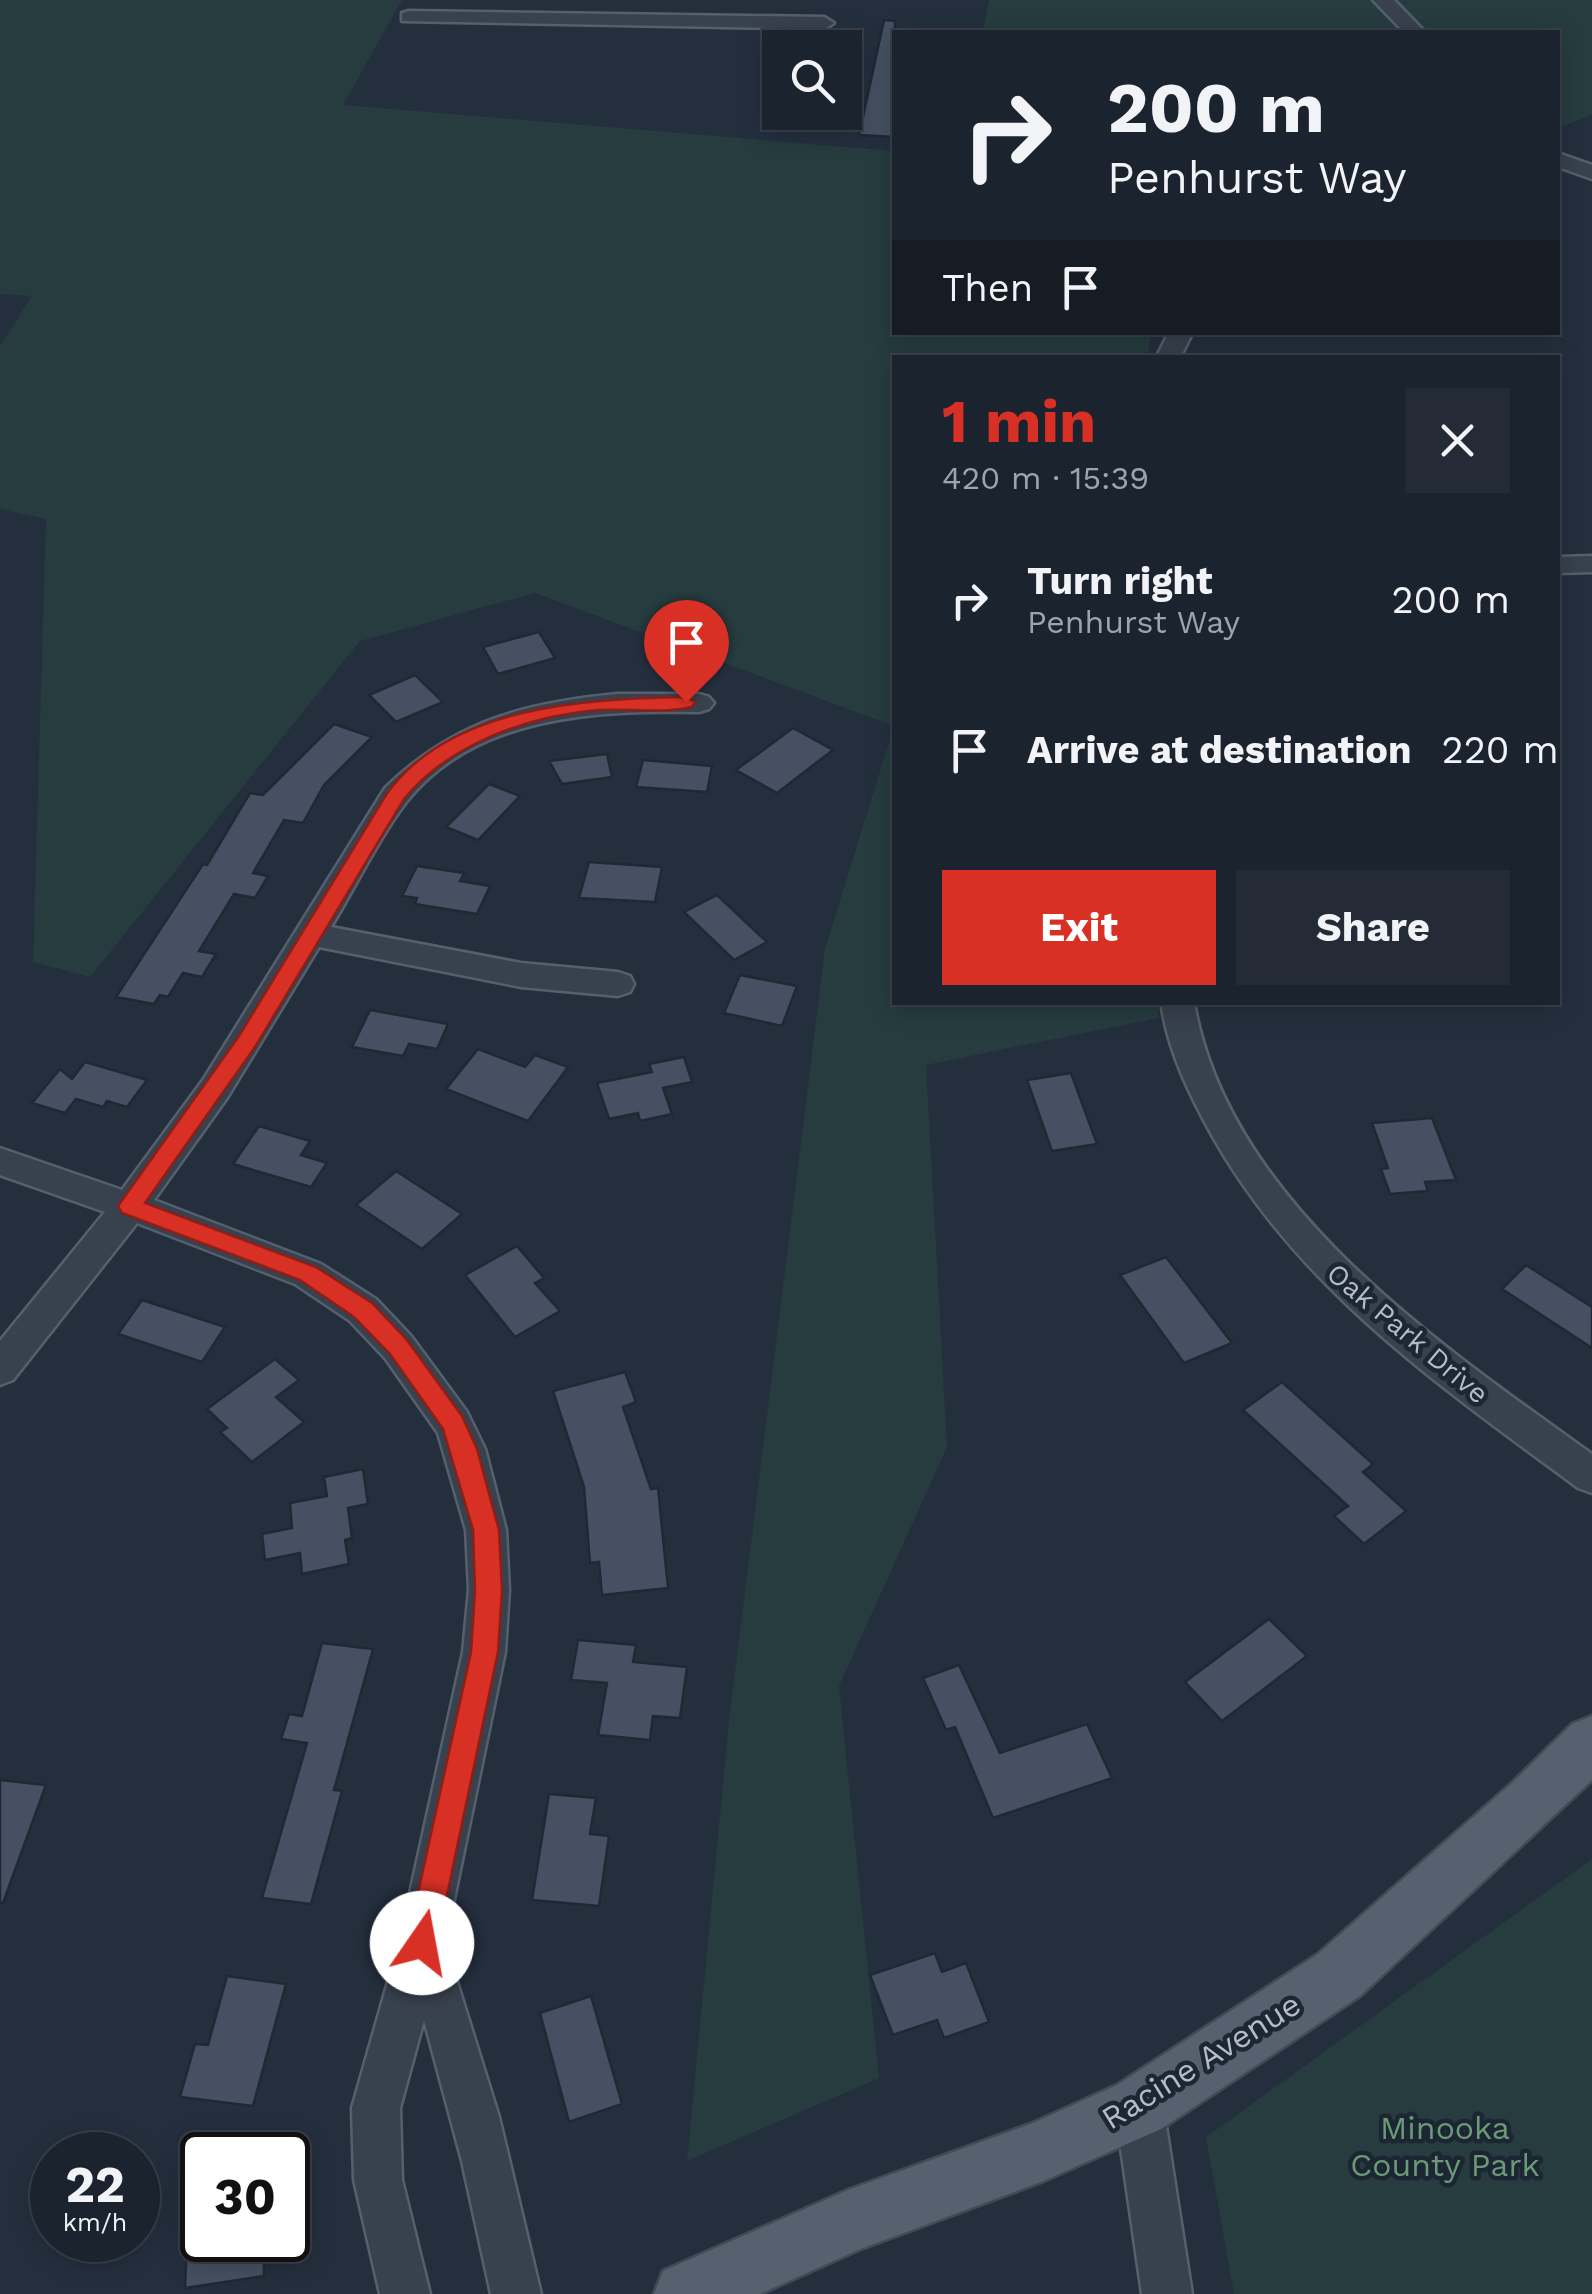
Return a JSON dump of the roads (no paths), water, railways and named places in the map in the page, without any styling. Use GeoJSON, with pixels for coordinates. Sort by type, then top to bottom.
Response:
{"type":"FeatureCollection","features":[{"type":"Feature","properties":{"kind":"main road","name":"Racine Avenue"},"geometry":{"type":"LineString","coordinates":[[686,2294],[848,2222],[1041,2151],[1139,2106],[1339,1975],[1533,1801],[1592,1742]]}},
{"type":"Feature","properties":{"kind":"street"},"geometry":{"type":"LineString","coordinates":[[822,30],[831,0]]}},
{"type":"Feature","properties":{"kind":"street"},"geometry":{"type":"LineString","coordinates":[[1383,0],[1413,30]]}},
{"type":"Feature","properties":{"kind":"street"},"geometry":{"type":"LineString","coordinates":[[409,17],[824,23]]}},
{"type":"Feature","properties":{"kind":"street"},"geometry":{"type":"LineString","coordinates":[[1560,161],[1592,144]]}},
{"type":"Feature","properties":{"kind":"street"},"geometry":{"type":"LineString","coordinates":[[1560,161],[1592,172]]}},
{"type":"Feature","properties":{"kind":"street"},"geometry":{"type":"LineString","coordinates":[[1560,565],[1592,564]]}},
{"type":"Feature","properties":{"kind":"street"},"geometry":{"type":"LineString","coordinates":[[0,1368],[130,1206],[247,1042],[396,795],[430,760],[470,738],[546,712],[598,704],[698,703]]}},
{"type":"Feature","properties":{"kind":"street"},"geometry":{"type":"LineString","coordinates":[[312,934],[521,975],[618,984]]}},
{"type":"Feature","properties":{"kind":"street","name":"Oak Park Drive"},"geometry":{"type":"LineString","coordinates":[[1178,1005],[1189,1056],[1230,1139],[1295,1233],[1342,1284],[1592,1476]]}},
{"type":"Feature","properties":{"kind":"street"},"geometry":{"type":"LineString","coordinates":[[0,1161],[130,1206],[308,1274],[333,1288],[363,1310],[398,1347],[454,1423],[464,1449],[486,1530],[489,1590],[484,1652],[422,1943],[376,2108],[378,2180],[404,2294]]}},
{"type":"Feature","properties":{"kind":"street"},"geometry":{"type":"LineString","coordinates":[[422,1943],[446,2013],[516,2294]]}},
{"type":"Feature","properties":{"kind":"street"},"geometry":{"type":"LineString","coordinates":[[1139,2106],[1167,2294]]}},
{"type":"Feature","properties":{"kind":"park label","name":"Minooka County Park"},"geometry":{"type":"Point","coordinates":[1445,2146]}}]}
